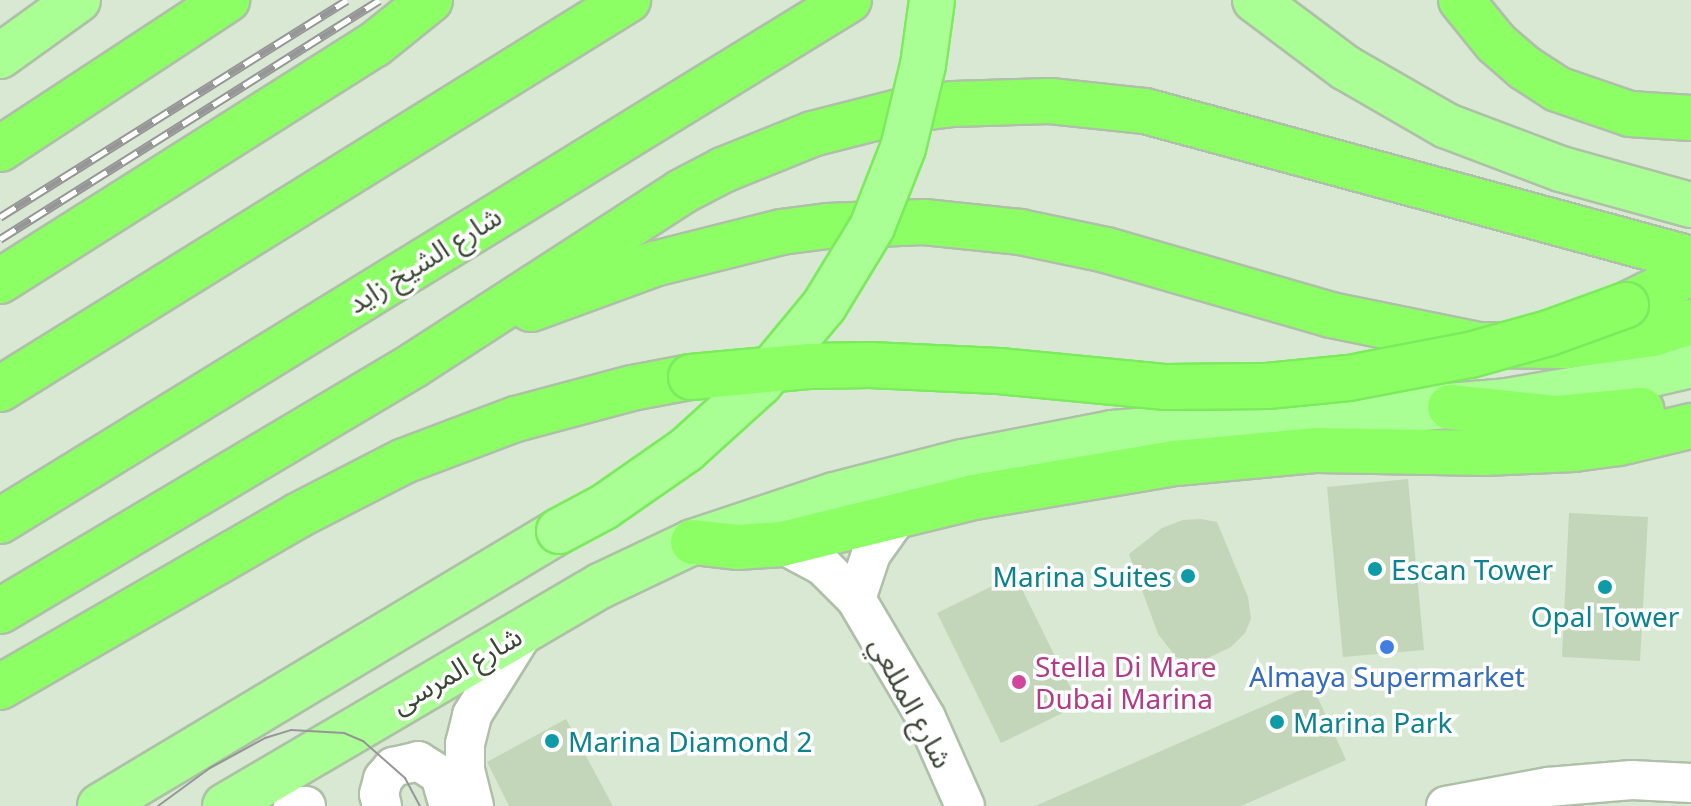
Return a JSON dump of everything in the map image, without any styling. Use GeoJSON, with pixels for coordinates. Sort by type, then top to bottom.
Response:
{"type":"FeatureCollection","features":[{"type":"Feature","properties":{"kind":"highway"},"geometry":{"type":"LineString","coordinates":[[0,149],[227,0]]}},
{"type":"Feature","properties":{"kind":"highway"},"geometry":{"type":"LineString","coordinates":[[0,281],[374,45],[430,0]]}},
{"type":"Feature","properties":{"kind":"highway"},"geometry":{"type":"LineString","coordinates":[[0,389],[628,0]]}},
{"type":"Feature","properties":{"kind":"highway","name":"شارع الشيخ زايد"},"geometry":{"type":"LineString","coordinates":[[0,521],[849,0]]}},
{"type":"Feature","properties":{"kind":"highway"},"geometry":{"type":"LineString","coordinates":[[1461,0],[1470,16],[1496,43],[1525,68],[1557,89],[1630,114],[1691,118]]}},
{"type":"Feature","properties":{"kind":"highway"},"geometry":{"type":"LineString","coordinates":[[0,611],[414,365],[537,282],[723,170],[812,134],[906,110],[985,102],[1050,101],[1145,111],[1691,259]]}},
{"type":"Feature","properties":{"kind":"highway"},"geometry":{"type":"LineString","coordinates":[[414,365],[531,309],[654,264],[781,232],[876,223],[924,222],[1020,232],[1106,250],[1355,321],[1479,345],[1566,346],[1653,334],[1691,322]]}},
{"type":"Feature","properties":{"kind":"highway"},"geometry":{"type":"LineString","coordinates":[[0,687],[297,516],[404,461],[516,419],[632,388],[750,370],[870,365],[1196,388],[1335,380],[1443,361],[1536,337],[1626,305],[1691,273]]}},
{"type":"Feature","properties":{"kind":"highway"},"geometry":{"type":"LineString","coordinates":[[1450,407],[1557,418],[1598,416],[1691,401]]}},
{"type":"Feature","properties":{"kind":"highway"},"geometry":{"type":"LineString","coordinates":[[693,542],[737,547],[782,544],[1014,489],[1176,463],[1317,450],[1500,453],[1574,449],[1691,426]]}},
{"type":"Feature","properties":{"kind":"main road"},"geometry":{"type":"LineString","coordinates":[[0,56],[78,0]]}},
{"type":"Feature","properties":{"kind":"main road"},"geometry":{"type":"LineString","coordinates":[[100,806],[604,507],[686,450],[760,383],[824,306],[872,227],[903,148],[923,65],[932,0]]}},
{"type":"Feature","properties":{"kind":"main road"},"geometry":{"type":"LineString","coordinates":[[1255,0],[1346,68],[1447,126],[1561,169],[1691,205]]}},
{"type":"Feature","properties":{"kind":"main road","name":"شارع المرسى"},"geometry":{"type":"LineString","coordinates":[[225,806],[600,586],[693,542],[834,495],[1036,446],[1188,425],[1450,407],[1563,393],[1691,365]]}},
{"type":"Feature","properties":{"kind":"street"},"geometry":{"type":"LineString","coordinates":[[856,599],[871,554],[898,516]]}},
{"type":"Feature","properties":{"kind":"street","name":"شارع المللعي"},"geometry":{"type":"LineString","coordinates":[[782,544],[823,566],[856,599],[926,718],[965,806]]}},
{"type":"Feature","properties":{"kind":"street"},"geometry":{"type":"LineString","coordinates":[[474,806],[465,770],[465,744],[472,715],[526,629]]}},
{"type":"Feature","properties":{"kind":"street"},"geometry":{"type":"LineString","coordinates":[[382,806],[379,794],[383,779],[393,767],[418,761],[440,775],[449,806]]}},
{"type":"Feature","properties":{"kind":"street"},"geometry":{"type":"LineString","coordinates":[[1446,806],[1513,792],[1691,772]]}},
{"type":"Feature","properties":{"kind":"street"},"geometry":{"type":"LineString","coordinates":[[1632,780],[1691,783]]}},
{"type":"Feature","properties":{"kind":"street"},"geometry":{"type":"LineString","coordinates":[[293,806],[306,806]]}},
{"type":"Feature","properties":{"kind":"shaded area"},"geometry":{"type":"Polygon","coordinates":[[[0,0],[1691,0],[1691,806],[0,806],[0,0]]]}},
{"type":"Feature","properties":{"kind":"building","name":"Escan Tower"},"geometry":{"type":"Polygon","coordinates":[[[1408,479],[1424,650],[1343,657],[1327,487],[1408,479]]]}},
{"type":"Feature","properties":{"kind":"building","name":"Opal Tower"},"geometry":{"type":"Polygon","coordinates":[[[1569,513],[1648,517],[1640,661],[1562,657],[1569,513]]]}},
{"type":"Feature","properties":{"kind":"building","name":"Marina Suites"},"geometry":{"type":"Polygon","coordinates":[[[1183,520],[1217,522],[1248,597],[1251,619],[1245,633],[1231,647],[1196,664],[1176,657],[1158,634],[1129,554],[1162,528],[1183,520]]]}},
{"type":"Feature","properties":{"kind":"building","name":"Stella Di Mare Dubai Marina"},"geometry":{"type":"Polygon","coordinates":[[[1015,575],[1079,705],[1001,743],[937,613],[1015,575]]]}},
{"type":"Feature","properties":{"kind":"building","name":"Marina Park"},"geometry":{"type":"Polygon","coordinates":[[[1312,685],[1346,760],[1241,806],[1035,806],[1312,685]]]}},
{"type":"Feature","properties":{"kind":"building","name":"Marina Diamond 2"},"geometry":{"type":"Polygon","coordinates":[[[566,719],[613,806],[509,806],[487,762],[566,719]]]}},
{"type":"Feature","properties":{"kind":"tram line"},"geometry":{"type":"LineString","coordinates":[[158,806],[210,768],[265,738],[291,730],[344,733],[363,741],[405,778],[420,806]]}},
{"type":"Feature","properties":{"kind":"railway"},"geometry":{"type":"LineString","coordinates":[[0,217],[347,0]]}},
{"type":"Feature","properties":{"kind":"railway"},"geometry":{"type":"LineString","coordinates":[[0,239],[379,0]]}},
{"type":"Feature","properties":{"kind":"place","name":"Escan Tower"},"geometry":{"type":"Point","coordinates":[1375,569]}},
{"type":"Feature","properties":{"kind":"place","name":"Marina Suites"},"geometry":{"type":"Point","coordinates":[1188,576]}},
{"type":"Feature","properties":{"kind":"place","name":"Opal Tower"},"geometry":{"type":"Point","coordinates":[1605,587]}},
{"type":"Feature","properties":{"kind":"place","name":"Almaya Supermarket"},"geometry":{"type":"Point","coordinates":[1387,647]}},
{"type":"Feature","properties":{"kind":"place","name":"Stella Di Mare Dubai Marina"},"geometry":{"type":"Point","coordinates":[1019,682]}},
{"type":"Feature","properties":{"kind":"place","name":"Marina Park"},"geometry":{"type":"Point","coordinates":[1277,722]}},
{"type":"Feature","properties":{"kind":"place","name":"Marina Diamond 2"},"geometry":{"type":"Point","coordinates":[552,741]}}]}
